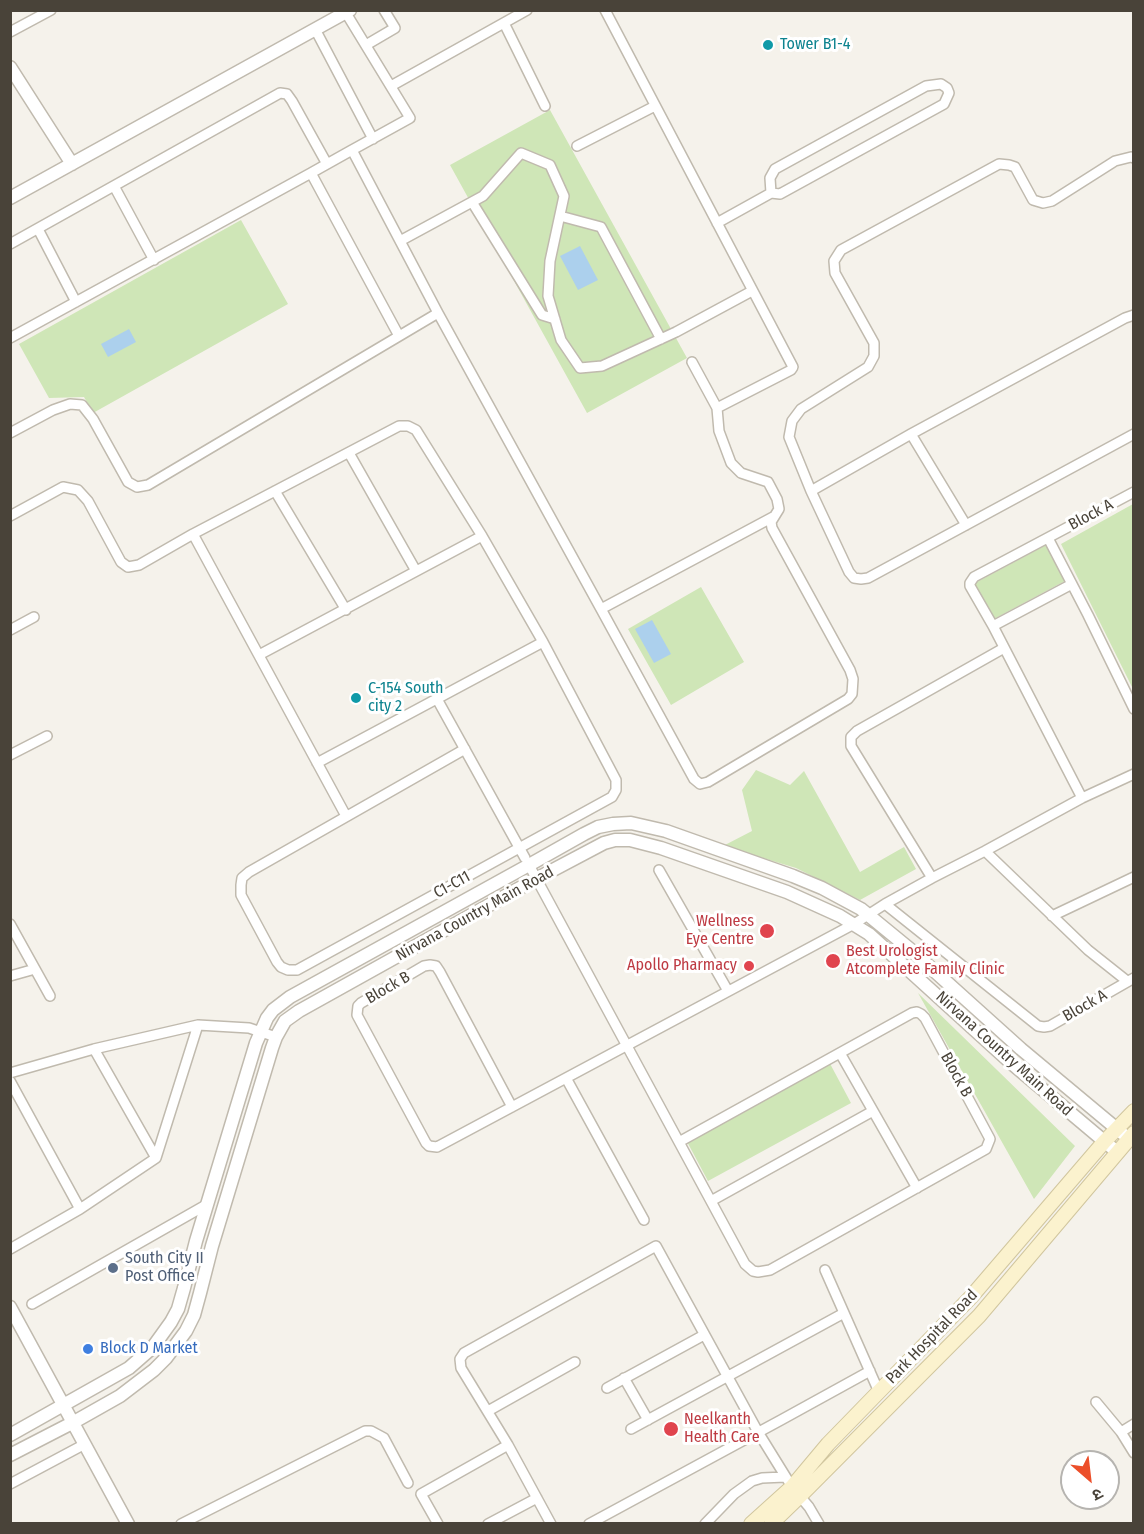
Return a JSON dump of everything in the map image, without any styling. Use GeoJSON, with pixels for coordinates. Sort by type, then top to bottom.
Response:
{"type":"FeatureCollection","features":[{"type":"Feature","properties":{"kind":"main road","name":"Park Hospital Road"},"geometry":{"type":"LineString","coordinates":[[771,1524],[792,1487],[828,1444],[971,1297],[1104,1142],[1134,1111]]}},
{"type":"Feature","properties":{"kind":"main road","name":"Park Hospital Road"},"geometry":{"type":"LineString","coordinates":[[751,1524],[978,1316],[1131,1136]]}},
{"type":"Feature","properties":{"kind":"street"},"geometry":{"type":"LineString","coordinates":[[10,32],[51,10]]}},
{"type":"Feature","properties":{"kind":"street"},"geometry":{"type":"LineString","coordinates":[[366,45],[395,28],[384,10]]}},
{"type":"Feature","properties":{"kind":"street"},"geometry":{"type":"LineString","coordinates":[[391,86],[527,10]]}},
{"type":"Feature","properties":{"kind":"street"},"geometry":{"type":"LineString","coordinates":[[604,10],[792,369],[717,408]]}},
{"type":"Feature","properties":{"kind":"street"},"geometry":{"type":"LineString","coordinates":[[10,198],[348,12],[410,118],[10,338]]}},
{"type":"Feature","properties":{"kind":"street"},"geometry":{"type":"LineString","coordinates":[[504,23],[545,106]]}},
{"type":"Feature","properties":{"kind":"street"},"geometry":{"type":"LineString","coordinates":[[315,29],[373,139]]}},
{"type":"Feature","properties":{"kind":"street"},"geometry":{"type":"LineString","coordinates":[[11,68],[72,164]]}},
{"type":"Feature","properties":{"kind":"street"},"geometry":{"type":"LineString","coordinates":[[717,223],[771,193],[780,194],[944,104],[949,93],[947,87],[941,84],[926,86],[775,169],[770,178],[771,193]]}},
{"type":"Feature","properties":{"kind":"street"},"geometry":{"type":"LineString","coordinates":[[10,244],[280,93],[287,94],[292,101],[327,164]]}},
{"type":"Feature","properties":{"kind":"street"},"geometry":{"type":"LineString","coordinates":[[577,146],[655,106]]}},
{"type":"Feature","properties":{"kind":"street"},"geometry":{"type":"LineString","coordinates":[[352,150],[438,313],[694,779],[700,784],[708,782],[848,699],[852,694],[853,679],[772,528],[771,522],[779,509],[777,499],[768,482],[741,473],[731,463],[719,430],[717,408],[692,362]]}},
{"type":"Feature","properties":{"kind":"street"},"geometry":{"type":"LineString","coordinates":[[400,241],[483,196],[521,153],[550,165],[564,196],[550,261],[548,296],[561,340],[580,368],[602,366],[661,339],[752,291]]}},
{"type":"Feature","properties":{"kind":"street"},"geometry":{"type":"LineString","coordinates":[[1134,158],[1115,161],[1052,201],[1042,203],[1034,200],[1015,167],[999,165],[841,250],[834,261],[835,273],[874,343],[874,356],[868,367],[801,409],[792,421],[789,437],[811,491],[849,572],[854,578],[861,579],[868,578],[1134,434]]}},
{"type":"Feature","properties":{"kind":"street"},"geometry":{"type":"LineString","coordinates":[[311,173],[399,336]]}},
{"type":"Feature","properties":{"kind":"street"},"geometry":{"type":"LineString","coordinates":[[114,186],[154,260]]}},
{"type":"Feature","properties":{"kind":"street"},"geometry":{"type":"LineString","coordinates":[[472,202],[542,315],[555,319]]}},
{"type":"Feature","properties":{"kind":"street"},"geometry":{"type":"LineString","coordinates":[[560,216],[601,227],[661,339]]}},
{"type":"Feature","properties":{"kind":"street"},"geometry":{"type":"LineString","coordinates":[[38,229],[76,302]]}},
{"type":"Feature","properties":{"kind":"street"},"geometry":{"type":"LineString","coordinates":[[10,433],[53,410],[70,404],[82,405],[93,419],[128,482],[137,487],[148,485],[438,313]]}},
{"type":"Feature","properties":{"kind":"street"},"geometry":{"type":"LineString","coordinates":[[811,491],[911,434],[1134,315]]}},
{"type":"Feature","properties":{"kind":"street"},"geometry":{"type":"LineString","coordinates":[[10,516],[63,487],[78,490],[88,501],[121,562],[128,567],[139,565],[193,534],[399,426],[408,426],[416,430],[482,536],[543,642],[317,763]]}},
{"type":"Feature","properties":{"kind":"street"},"geometry":{"type":"LineString","coordinates":[[911,434],[966,525]]}},
{"type":"Feature","properties":{"kind":"street"},"geometry":{"type":"LineString","coordinates":[[349,453],[416,571]]}},
{"type":"Feature","properties":{"kind":"street"},"geometry":{"type":"LineString","coordinates":[[275,491],[346,610]]}},
{"type":"Feature","properties":{"kind":"street","name":"Block A"},"geometry":{"type":"LineString","coordinates":[[1082,798],[970,586],[971,580],[1134,492]]}},
{"type":"Feature","properties":{"kind":"street"},"geometry":{"type":"LineString","coordinates":[[601,609],[773,518]]}},
{"type":"Feature","properties":{"kind":"street"},"geometry":{"type":"LineString","coordinates":[[193,534],[346,816],[465,749]]}},
{"type":"Feature","properties":{"kind":"street"},"geometry":{"type":"LineString","coordinates":[[259,656],[482,536]]}},
{"type":"Feature","properties":{"kind":"street"},"geometry":{"type":"LineString","coordinates":[[1048,538],[1134,709]]}},
{"type":"Feature","properties":{"kind":"street"},"geometry":{"type":"LineString","coordinates":[[993,626],[1072,584]]}},
{"type":"Feature","properties":{"kind":"street"},"geometry":{"type":"LineString","coordinates":[[10,630],[34,617]]}},
{"type":"Feature","properties":{"kind":"street","name":"C1-C11"},"geometry":{"type":"LineString","coordinates":[[346,816],[249,872],[240,885],[241,894],[276,962],[288,970],[297,970],[612,797],[616,790],[616,780],[543,642]]}},
{"type":"Feature","properties":{"kind":"street"},"geometry":{"type":"LineString","coordinates":[[932,878],[851,746],[851,737],[857,731],[1004,648]]}},
{"type":"Feature","properties":{"kind":"street","name":"Block B"},"geometry":{"type":"LineString","coordinates":[[437,699],[745,1264],[753,1271],[770,1270],[986,1149],[990,1139],[925,1018],[917,1012],[679,1142]]}},
{"type":"Feature","properties":{"kind":"street"},"geometry":{"type":"LineString","coordinates":[[10,755],[47,736]]}},
{"type":"Feature","properties":{"kind":"street"},"geometry":{"type":"LineString","coordinates":[[885,904],[1082,798],[1134,774]]}},
{"type":"Feature","properties":{"kind":"street","name":"Nirvana Country Main Road"},"geometry":{"type":"LineString","coordinates":[[10,1435],[129,1368],[148,1352],[171,1322],[178,1309],[260,1031],[273,1010],[290,997],[527,862],[598,827],[631,823],[666,831],[793,876],[822,888],[861,909],[1117,1130],[1131,1136]]}},
{"type":"Feature","properties":{"kind":"street","name":"Nirvana Country Main Road"},"geometry":{"type":"LineString","coordinates":[[10,1455],[120,1396],[166,1358],[186,1330],[194,1315],[212,1246],[276,1037],[285,1022],[299,1011],[604,843],[630,840],[661,848],[815,903],[854,924],[876,941],[1010,1062],[1117,1152]]}},
{"type":"Feature","properties":{"kind":"street","name":"Block A"},"geometry":{"type":"LineString","coordinates":[[885,904],[1038,1026],[1050,1026],[1130,980],[1088,950],[985,851]]}},
{"type":"Feature","properties":{"kind":"street"},"geometry":{"type":"LineString","coordinates":[[659,870],[728,992]]}},
{"type":"Feature","properties":{"kind":"street"},"geometry":{"type":"LineString","coordinates":[[1052,916],[1134,877]]}},
{"type":"Feature","properties":{"kind":"street","name":"Block B"},"geometry":{"type":"LineString","coordinates":[[512,1107],[436,966],[424,966],[361,1002],[358,1006],[357,1015],[426,1143],[437,1148],[854,924],[885,904]]}},
{"type":"Feature","properties":{"kind":"street"},"geometry":{"type":"LineString","coordinates":[[10,924],[50,996]]}},
{"type":"Feature","properties":{"kind":"street"},"geometry":{"type":"LineString","coordinates":[[10,975],[35,969]]}},
{"type":"Feature","properties":{"kind":"street"},"geometry":{"type":"LineString","coordinates":[[10,1249],[80,1209],[156,1158],[198,1025]]}},
{"type":"Feature","properties":{"kind":"street"},"geometry":{"type":"LineString","coordinates":[[10,1073],[94,1049],[198,1025],[249,1028],[276,1037]]}},
{"type":"Feature","properties":{"kind":"street"},"geometry":{"type":"LineString","coordinates":[[94,1049],[156,1158]]}},
{"type":"Feature","properties":{"kind":"street"},"geometry":{"type":"LineString","coordinates":[[840,1053],[917,1188]]}},
{"type":"Feature","properties":{"kind":"street"},"geometry":{"type":"LineString","coordinates":[[567,1078],[644,1220]]}},
{"type":"Feature","properties":{"kind":"street"},"geometry":{"type":"LineString","coordinates":[[10,1081],[80,1209]]}},
{"type":"Feature","properties":{"kind":"street"},"geometry":{"type":"LineString","coordinates":[[711,1201],[873,1111]]}},
{"type":"Feature","properties":{"kind":"street"},"geometry":{"type":"LineString","coordinates":[[32,1304],[207,1205]]}},
{"type":"Feature","properties":{"kind":"street"},"geometry":{"type":"LineString","coordinates":[[551,1524],[508,1445],[461,1368],[460,1359],[464,1353],[656,1246],[758,1432],[792,1487],[819,1524]]}},
{"type":"Feature","properties":{"kind":"street"},"geometry":{"type":"LineString","coordinates":[[825,1270],[879,1392]]}},
{"type":"Feature","properties":{"kind":"street"},"geometry":{"type":"LineString","coordinates":[[10,1307],[128,1524]]}},
{"type":"Feature","properties":{"kind":"street"},"geometry":{"type":"LineString","coordinates":[[631,1429],[844,1313]]}},
{"type":"Feature","properties":{"kind":"street"},"geometry":{"type":"LineString","coordinates":[[607,1388],[704,1335]]}},
{"type":"Feature","properties":{"kind":"street"},"geometry":{"type":"LineString","coordinates":[[488,1411],[575,1362]]}},
{"type":"Feature","properties":{"kind":"street"},"geometry":{"type":"LineString","coordinates":[[588,1524],[870,1371]]}},
{"type":"Feature","properties":{"kind":"street"},"geometry":{"type":"LineString","coordinates":[[624,1378],[648,1420]]}},
{"type":"Feature","properties":{"kind":"street"},"geometry":{"type":"LineString","coordinates":[[1096,1402],[1121,1432],[1134,1453]]}},
{"type":"Feature","properties":{"kind":"street"},"geometry":{"type":"LineString","coordinates":[[1121,1432],[1134,1424]]}},
{"type":"Feature","properties":{"kind":"street"},"geometry":{"type":"LineString","coordinates":[[181,1524],[365,1431],[371,1431],[384,1438],[408,1483]]}},
{"type":"Feature","properties":{"kind":"street"},"geometry":{"type":"LineString","coordinates":[[10,1484],[85,1444]]}},
{"type":"Feature","properties":{"kind":"street"},"geometry":{"type":"LineString","coordinates":[[438,1524],[421,1494],[508,1445]]}},
{"type":"Feature","properties":{"kind":"street"},"geometry":{"type":"LineString","coordinates":[[705,1524],[734,1494],[752,1481],[762,1478],[792,1487]]}},
{"type":"Feature","properties":{"kind":"street"},"geometry":{"type":"LineString","coordinates":[[488,1524],[537,1498]]}},
{"type":"Feature","properties":{"kind":"green space"},"geometry":{"type":"Polygon","coordinates":[[[550,110],[687,358],[587,413],[450,165],[550,110]]]}},
{"type":"Feature","properties":{"kind":"green space"},"geometry":{"type":"Polygon","coordinates":[[[241,220],[288,304],[93,413],[84,397],[49,398],[19,344],[241,220]]]}},
{"type":"Feature","properties":{"kind":"green space"},"geometry":{"type":"Polygon","coordinates":[[[1133,504],[1133,689],[1061,544],[1133,504]]]}},
{"type":"Feature","properties":{"kind":"green space"},"geometry":{"type":"Polygon","coordinates":[[[1046,545],[1065,581],[992,620],[973,584],[1046,545]]]}},
{"type":"Feature","properties":{"kind":"green space"},"geometry":{"type":"Polygon","coordinates":[[[701,587],[744,662],[671,705],[628,629],[701,587]]]}},
{"type":"Feature","properties":{"kind":"green space"},"geometry":{"type":"Polygon","coordinates":[[[756,770],[790,785],[804,771],[860,872],[904,847],[916,869],[860,900],[796,868],[723,846],[752,831],[742,790],[756,770]]]}},
{"type":"Feature","properties":{"kind":"green space"},"geometry":{"type":"Polygon","coordinates":[[[918,993],[1075,1146],[1034,1199],[918,993]]]}},
{"type":"Feature","properties":{"kind":"green space"},"geometry":{"type":"Polygon","coordinates":[[[827,1058],[851,1103],[708,1181],[684,1136],[827,1058]]]}},
{"type":"Feature","properties":{"kind":"water"},"geometry":{"type":"Polygon","coordinates":[[[580,246],[598,280],[578,290],[560,256],[580,246]]]}},
{"type":"Feature","properties":{"kind":"water"},"geometry":{"type":"Polygon","coordinates":[[[129,329],[136,342],[108,357],[101,344],[129,329]]]}},
{"type":"Feature","properties":{"kind":"water"},"geometry":{"type":"Polygon","coordinates":[[[652,620],[671,654],[654,663],[635,629],[652,620]]]}},
{"type":"Feature","properties":{"kind":"place","name":"Tower B1-4"},"geometry":{"type":"Point","coordinates":[768,45]}},
{"type":"Feature","properties":{"kind":"place","name":"C-154 South city 2"},"geometry":{"type":"Point","coordinates":[356,698]}},
{"type":"Feature","properties":{"kind":"place","name":"Wellness Eye Centre"},"geometry":{"type":"Point","coordinates":[767,931]}},
{"type":"Feature","properties":{"kind":"place","name":"Best Urologist Atcomplete Family Clinic"},"geometry":{"type":"Point","coordinates":[833,961]}},
{"type":"Feature","properties":{"kind":"place","name":"Apollo Pharmacy"},"geometry":{"type":"Point","coordinates":[749,966]}},
{"type":"Feature","properties":{"kind":"place","name":"South City II Post Office"},"geometry":{"type":"Point","coordinates":[113,1268]}},
{"type":"Feature","properties":{"kind":"place","name":"Block D Market"},"geometry":{"type":"Point","coordinates":[88,1349]}},
{"type":"Feature","properties":{"kind":"place","name":"Neelkanth Health Care"},"geometry":{"type":"Point","coordinates":[671,1429]}}]}
